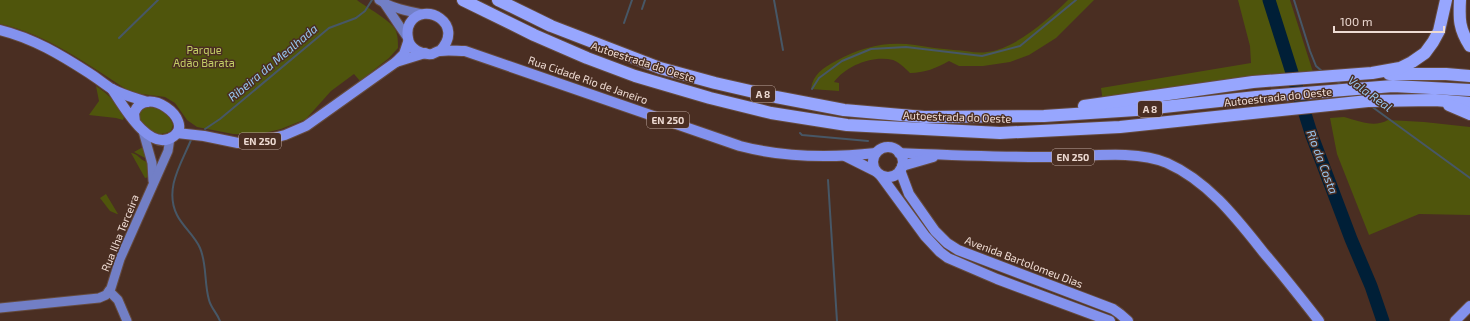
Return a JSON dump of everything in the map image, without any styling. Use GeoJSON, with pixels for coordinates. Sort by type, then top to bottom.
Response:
{"type":"FeatureCollection","features":[{"type":"Feature","properties":{"kind":"highway","name":"Autoestrada do Oeste"},"geometry":{"type":"LineString","coordinates":[[463,0],[534,35],[587,58],[636,76],[710,98],[771,113],[847,125],[1000,133],[1120,127],[1368,100],[1435,100],[1470,103]]}},
{"type":"Feature","properties":{"kind":"highway","name":"Autoestrada do Oeste"},"geometry":{"type":"LineString","coordinates":[[498,0],[551,26],[660,68],[715,83],[776,97],[844,110],[924,116],[1044,116],[1136,110],[1393,86],[1470,90]]}},
{"type":"Feature","properties":{"kind":"highway"},"geometry":{"type":"LineString","coordinates":[[1044,116],[1084,106],[1253,82],[1372,73],[1400,68],[1425,53],[1433,42],[1439,31],[1446,0]]}},
{"type":"Feature","properties":{"kind":"highway"},"geometry":{"type":"LineString","coordinates":[[1460,0],[1459,19],[1464,36],[1470,46]]}},
{"type":"Feature","properties":{"kind":"highway"},"geometry":{"type":"LineString","coordinates":[[1372,73],[1392,75],[1446,74],[1470,76]]}},
{"type":"Feature","properties":{"kind":"highway"},"geometry":{"type":"LineString","coordinates":[[1435,100],[1470,114]]}},
{"type":"Feature","properties":{"kind":"main road"},"geometry":{"type":"LineString","coordinates":[[396,62],[404,54],[410,22],[415,17],[422,14],[436,14],[442,18],[446,24],[449,36],[465,51]]}},
{"type":"Feature","properties":{"kind":"main road"},"geometry":{"type":"LineString","coordinates":[[0,30],[19,36],[59,54],[112,89],[147,102],[159,103],[165,106],[174,114],[175,132],[165,140],[154,138],[143,132],[112,89]]}},
{"type":"Feature","properties":{"kind":"main road"},"geometry":{"type":"LineString","coordinates":[[440,51],[446,44],[449,36]]}},
{"type":"Feature","properties":{"kind":"main road"},"geometry":{"type":"LineString","coordinates":[[408,39],[413,49],[425,53],[431,54],[440,51],[465,51]]}},
{"type":"Feature","properties":{"kind":"main road","name":"Rua Cidade Rio de Janeiro"},"geometry":{"type":"LineString","coordinates":[[465,51],[758,151],[781,154],[843,155],[876,153]]}},
{"type":"Feature","properties":{"kind":"main road"},"geometry":{"type":"LineString","coordinates":[[396,62],[425,53]]}},
{"type":"Feature","properties":{"kind":"main road","name":"EN 250"},"geometry":{"type":"LineString","coordinates":[[175,132],[238,143],[262,141],[285,135],[306,126],[396,62]]}},
{"type":"Feature","properties":{"kind":"main road"},"geometry":{"type":"LineString","coordinates":[[136,122],[134,117],[135,108],[138,105],[147,102]]}},
{"type":"Feature","properties":{"kind":"main road"},"geometry":{"type":"LineString","coordinates":[[942,154],[900,153],[888,147],[883,148],[876,153],[872,162],[878,173],[925,236],[940,252],[948,258],[997,278],[1110,321]]}},
{"type":"Feature","properties":{"kind":"main road"},"geometry":{"type":"LineString","coordinates":[[900,153],[902,157],[901,168]]}},
{"type":"Feature","properties":{"kind":"main road"},"geometry":{"type":"LineString","coordinates":[[878,173],[890,177],[894,176],[901,168],[942,154]]}},
{"type":"Feature","properties":{"kind":"main road","name":"EN 250"},"geometry":{"type":"LineString","coordinates":[[942,154],[1042,157],[1126,155],[1150,158],[1167,163],[1190,176],[1219,201],[1246,231],[1319,321]]}},
{"type":"Feature","properties":{"kind":"main road","name":"Rua Cidade Rio de Janeiro"},"geometry":{"type":"LineString","coordinates":[[843,155],[878,173]]}},
{"type":"Feature","properties":{"kind":"main road","name":"Avenida Bartolomeu Dias"},"geometry":{"type":"LineString","coordinates":[[901,168],[909,194],[936,232],[947,243],[958,250],[1113,309],[1128,321]]}},
{"type":"Feature","properties":{"kind":"main road"},"geometry":{"type":"LineString","coordinates":[[1456,321],[1470,306]]}},
{"type":"Feature","properties":{"kind":"main road"},"geometry":{"type":"LineString","coordinates":[[1459,321],[1470,306]]}},
{"type":"Feature","properties":{"kind":"street"},"geometry":{"type":"LineString","coordinates":[[382,2],[404,11],[422,14]]}},
{"type":"Feature","properties":{"kind":"street"},"geometry":{"type":"LineString","coordinates":[[382,2],[408,39]]}},
{"type":"Feature","properties":{"kind":"street","name":"Rua Ilha Terceira"},"geometry":{"type":"LineString","coordinates":[[143,132],[152,163],[153,184]]}},
{"type":"Feature","properties":{"kind":"street","name":"Rua Ilha Terceira"},"geometry":{"type":"LineString","coordinates":[[109,291],[120,259],[175,132]]}},
{"type":"Feature","properties":{"kind":"street"},"geometry":{"type":"LineString","coordinates":[[0,308],[99,298],[106,295],[109,291],[118,300],[126,321]]}},
{"type":"Feature","properties":{"kind":"green space","name":"Parque Adão Barata"},"geometry":{"type":"Polygon","coordinates":[[[0,0],[357,0],[392,25],[397,34],[398,48],[389,58],[360,81],[354,74],[331,91],[306,119],[281,129],[256,135],[233,134],[197,127],[187,120],[175,103],[165,97],[129,91],[83,61],[50,43],[17,28],[0,24],[0,0]]]}},
{"type":"Feature","properties":{"kind":"green space"},"geometry":{"type":"Polygon","coordinates":[[[1068,0],[1094,0],[1056,38],[1029,55],[1010,62],[983,66],[959,66],[949,61],[930,70],[910,73],[902,65],[893,60],[877,59],[860,63],[839,76],[834,82],[839,83],[839,91],[811,89],[816,75],[827,66],[855,52],[874,46],[904,44],[979,53],[998,50],[1031,32],[1068,0]]]}},
{"type":"Feature","properties":{"kind":"green space"},"geometry":{"type":"Polygon","coordinates":[[[1238,0],[1290,0],[1313,72],[1103,102],[1101,88],[1251,63],[1250,46],[1238,0]]]}},
{"type":"Feature","properties":{"kind":"green space"},"geometry":{"type":"Polygon","coordinates":[[[96,86],[116,103],[122,112],[124,117],[123,120],[89,115],[99,101],[96,86]]]}},
{"type":"Feature","properties":{"kind":"green space"},"geometry":{"type":"Polygon","coordinates":[[[151,106],[159,108],[167,115],[173,125],[171,131],[163,134],[154,134],[144,128],[140,122],[138,114],[142,109],[151,106]]]}},
{"type":"Feature","properties":{"kind":"green space"},"geometry":{"type":"Polygon","coordinates":[[[1344,117],[1372,124],[1388,120],[1470,127],[1470,215],[1419,214],[1369,235],[1337,154],[1330,118],[1344,117]]]}},
{"type":"Feature","properties":{"kind":"green space"},"geometry":{"type":"Polygon","coordinates":[[[143,147],[147,159],[134,152],[143,147]]]}},
{"type":"Feature","properties":{"kind":"green space"},"geometry":{"type":"Polygon","coordinates":[[[131,153],[136,154],[143,161],[148,162],[149,177],[145,178],[131,153]]]}},
{"type":"Feature","properties":{"kind":"green space"},"geometry":{"type":"Polygon","coordinates":[[[106,194],[118,214],[110,211],[100,198],[106,194]]]}},
{"type":"Feature","properties":{"kind":"waterway"},"geometry":{"type":"LineString","coordinates":[[119,38],[158,0]]}},
{"type":"Feature","properties":{"kind":"waterway","name":"Ribeira da Mealhada"},"geometry":{"type":"LineString","coordinates":[[205,129],[220,119],[329,28],[356,18],[365,11],[372,0]]}},
{"type":"Feature","properties":{"kind":"waterway"},"geometry":{"type":"LineString","coordinates":[[624,23],[632,0]]}},
{"type":"Feature","properties":{"kind":"waterway"},"geometry":{"type":"LineString","coordinates":[[642,9],[645,0]]}},
{"type":"Feature","properties":{"kind":"waterway"},"geometry":{"type":"LineString","coordinates":[[774,0],[783,50]]}},
{"type":"Feature","properties":{"kind":"waterway"},"geometry":{"type":"LineString","coordinates":[[812,89],[819,78],[842,61],[871,49],[906,47],[982,56],[1020,46],[1076,0]]}},
{"type":"Feature","properties":{"kind":"waterway","name":"Rio da Costa"},"geometry":{"type":"LineString","coordinates":[[1269,0],[1312,136],[1351,239],[1371,286],[1383,321]]}},
{"type":"Feature","properties":{"kind":"waterway","name":"Vala Real"},"geometry":{"type":"LineString","coordinates":[[1294,0],[1316,66],[1323,72]]}},
{"type":"Feature","properties":{"kind":"waterway","name":"Vala Real"},"geometry":{"type":"LineString","coordinates":[[1335,80],[1343,86]]}},
{"type":"Feature","properties":{"kind":"waterway","name":"Vala Real"},"geometry":{"type":"LineString","coordinates":[[1371,106],[1470,178]]}},
{"type":"Feature","properties":{"kind":"waterway"},"geometry":{"type":"LineString","coordinates":[[800,133],[802,135],[868,141]]}},
{"type":"Feature","properties":{"kind":"waterway","name":"Ribeira da Mealhada"},"geometry":{"type":"LineString","coordinates":[[191,140],[175,177],[172,196],[173,205],[177,215],[200,248],[204,260],[206,287],[209,300],[220,321]]}},
{"type":"Feature","properties":{"kind":"waterway"},"geometry":{"type":"LineString","coordinates":[[828,180],[837,321]]}}]}
